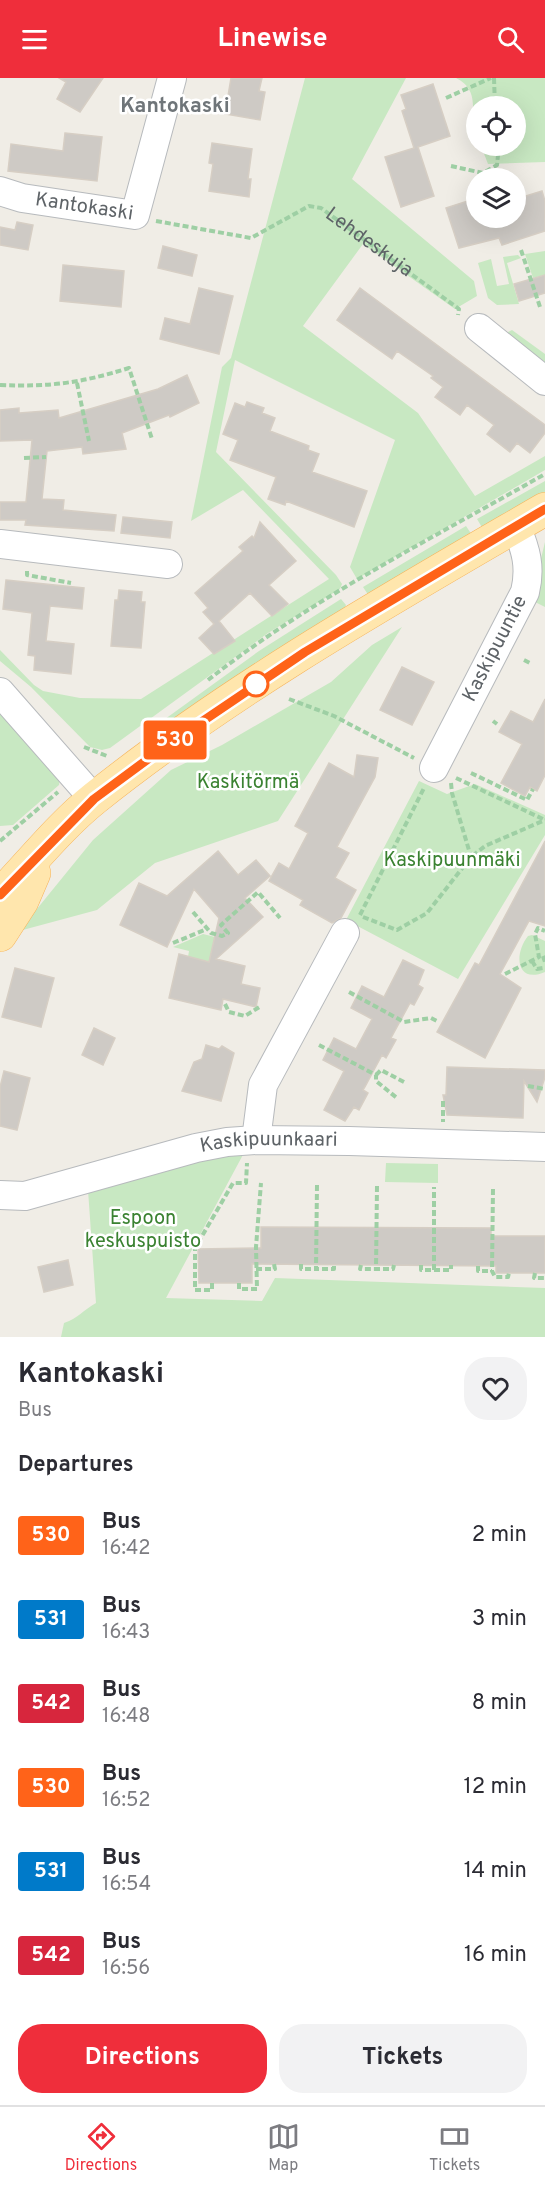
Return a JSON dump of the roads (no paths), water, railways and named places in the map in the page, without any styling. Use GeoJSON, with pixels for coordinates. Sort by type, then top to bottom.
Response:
{"type":"FeatureCollection","features":[{"type":"Feature","properties":{"kind":"main road"},"geometry":{"type":"LineString","coordinates":[[0,895],[94,799],[261,680],[545,509]]}},
{"type":"Feature","properties":{"kind":"main road"},"geometry":{"type":"LineString","coordinates":[[0,935],[22,901],[42,852]]}},
{"type":"Feature","properties":{"kind":"street","name":"Kantokaski"},"geometry":{"type":"LineString","coordinates":[[0,191],[22,198],[135,215],[172,78]]}},
{"type":"Feature","properties":{"kind":"street"},"geometry":{"type":"LineString","coordinates":[[469,319],[545,381]]}},
{"type":"Feature","properties":{"kind":"street","name":"Kaskipuuntie"},"geometry":{"type":"LineString","coordinates":[[442,772],[525,592],[529,573],[526,551],[516,526]]}},
{"type":"Feature","properties":{"kind":"street"},"geometry":{"type":"LineString","coordinates":[[0,544],[168,564]]}},
{"type":"Feature","properties":{"kind":"street"},"geometry":{"type":"LineString","coordinates":[[0,692],[94,799]]}},
{"type":"Feature","properties":{"kind":"street"},"geometry":{"type":"LineString","coordinates":[[251,1140],[263,1085],[352,925]]}},
{"type":"Feature","properties":{"kind":"street","name":"Kaskipuunkaari"},"geometry":{"type":"LineString","coordinates":[[0,1195],[26,1196],[196,1148],[251,1140],[545,1147]]}},
{"type":"Feature","properties":{"kind":"district","name":"Kantokaski"},"geometry":{"type":"Point","coordinates":[175,106]}},
{"type":"Feature","properties":{"kind":"park label","name":"Kaskitörmä"},"geometry":{"type":"Point","coordinates":[248,783]}},
{"type":"Feature","properties":{"kind":"park label","name":"Kaskipuunmäki"},"geometry":{"type":"Point","coordinates":[452,861]}},
{"type":"Feature","properties":{"kind":"park label","name":"Espoon keskuspuisto"},"geometry":{"type":"Point","coordinates":[143,1230]}}]}
